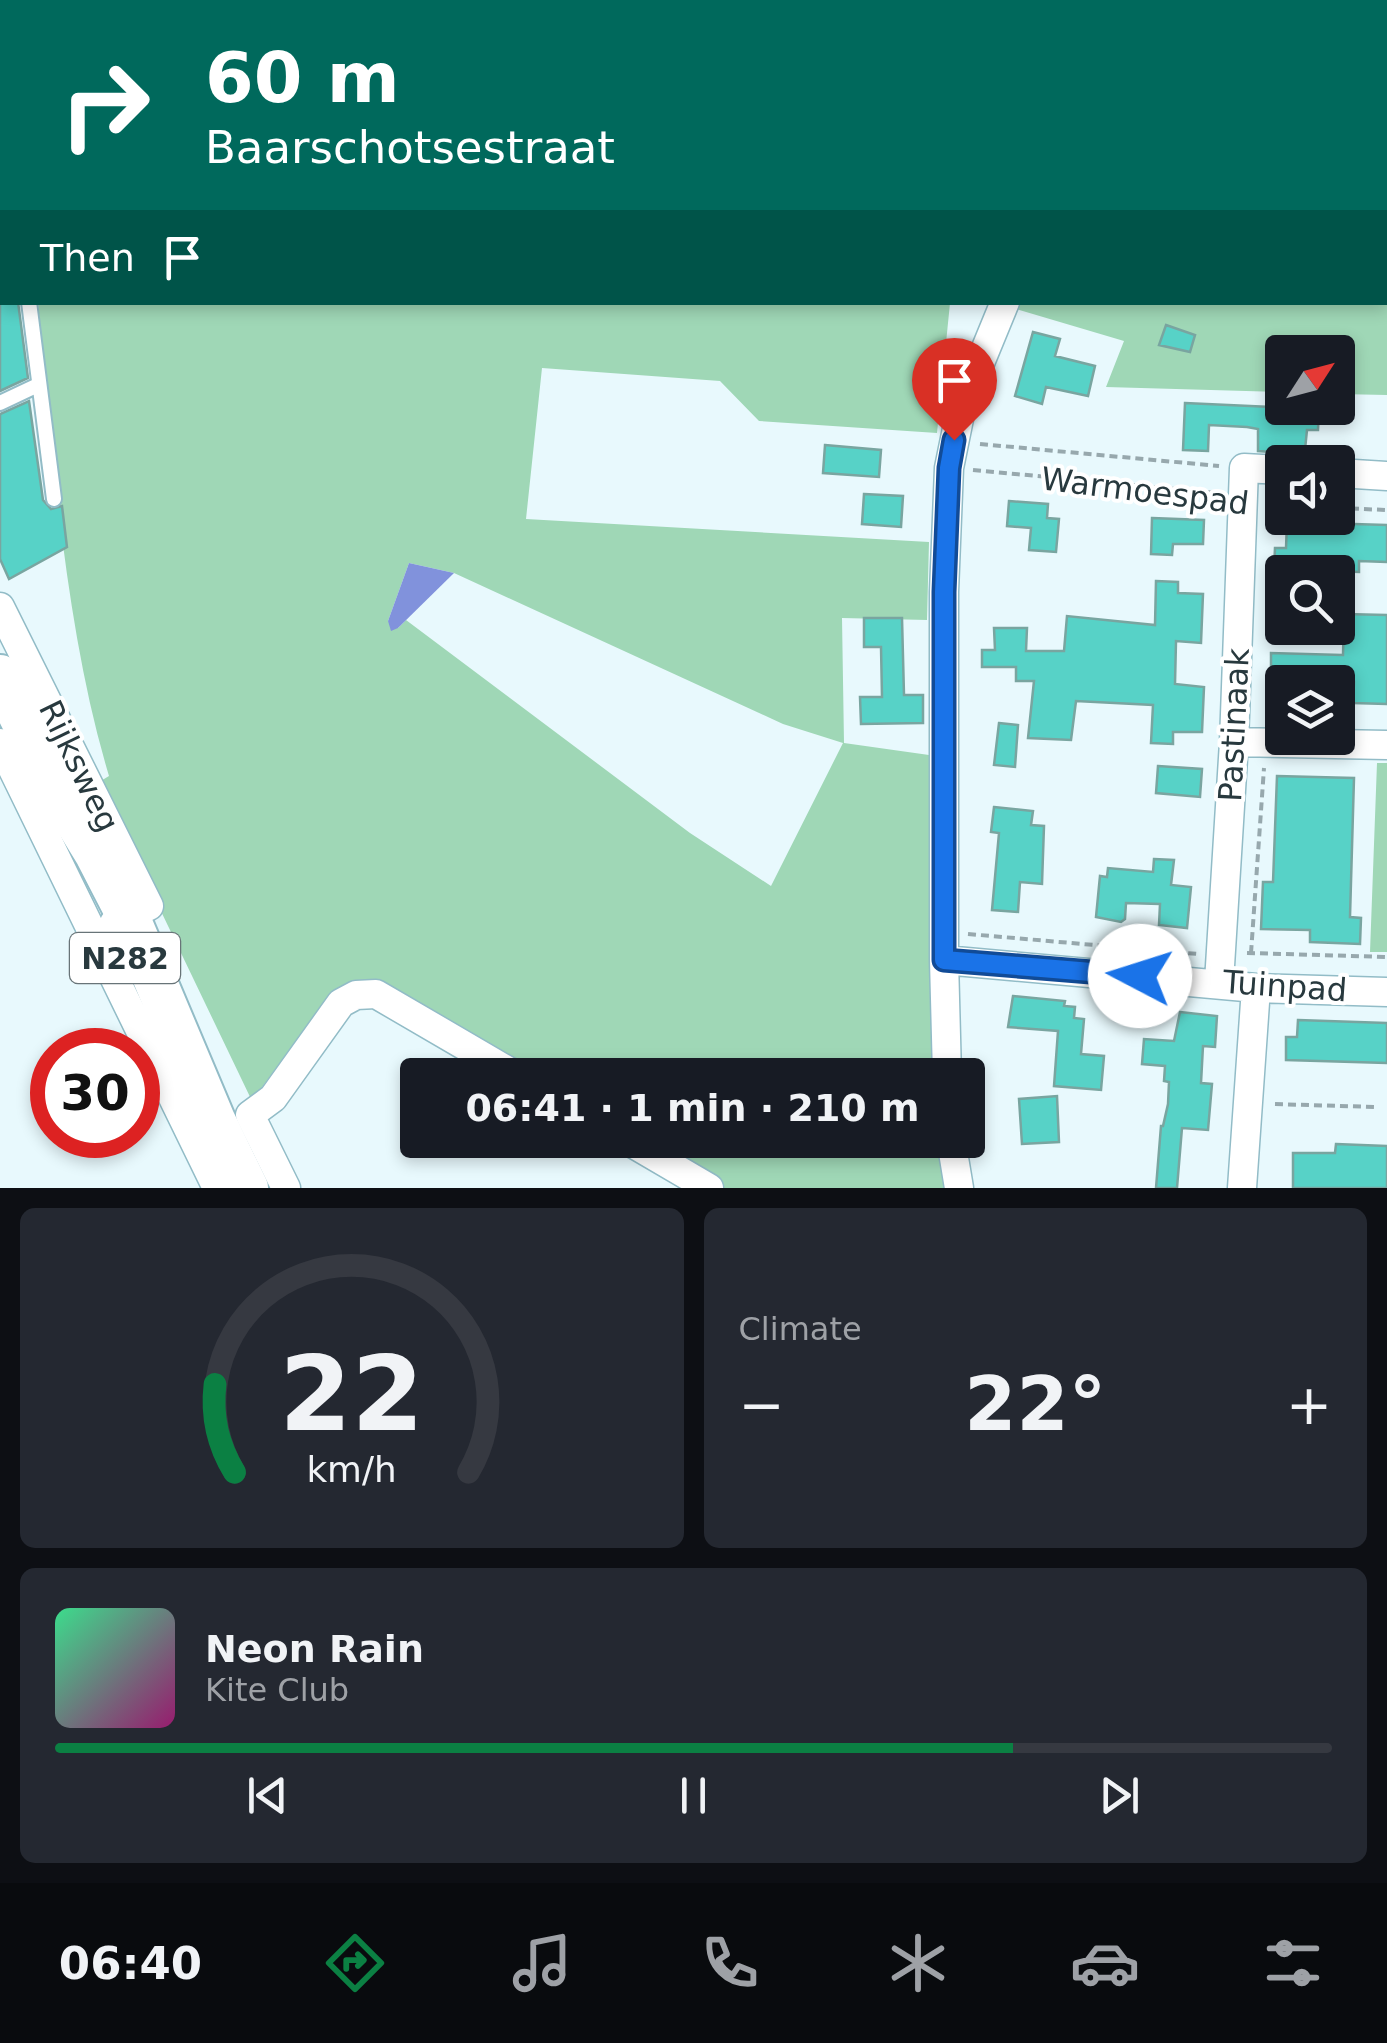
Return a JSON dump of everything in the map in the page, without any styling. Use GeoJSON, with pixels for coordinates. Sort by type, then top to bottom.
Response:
{"type":"FeatureCollection","features":[{"type":"Feature","properties":{"kind":"main road","name":"Rijksweg"},"geometry":{"type":"LineString","coordinates":[[2,684],[55,787],[79,864],[118,921],[177,1057],[232,1118],[247,1188]]}},
{"type":"Feature","properties":{"kind":"street"},"geometry":{"type":"LineString","coordinates":[[947,1058],[944,592],[952,454],[961,409],[1003,305]]}},
{"type":"Feature","properties":{"kind":"street","name":"Warmoespad"},"geometry":{"type":"LineString","coordinates":[[1244,468],[1265,469]]}},
{"type":"Feature","properties":{"kind":"street","name":"Pastinaak"},"geometry":{"type":"LineString","coordinates":[[1219,982],[1234,742],[1244,468]]}},
{"type":"Feature","properties":{"kind":"street"},"geometry":{"type":"LineString","coordinates":[[1355,474],[1387,476]]}},
{"type":"Feature","properties":{"kind":"street","name":"Rijksweg"},"geometry":{"type":"LineString","coordinates":[[0,607],[149,906],[118,921]]}},
{"type":"Feature","properties":{"kind":"street"},"geometry":{"type":"LineString","coordinates":[[1234,742],[1387,745]]}},
{"type":"Feature","properties":{"kind":"street","name":"Rijksweg"},"geometry":{"type":"LineString","coordinates":[[0,743],[216,1188]]}},
{"type":"Feature","properties":{"kind":"street","name":"Tuinpad"},"geometry":{"type":"LineString","coordinates":[[944,946],[1256,988],[1387,992]]}},
{"type":"Feature","properties":{"kind":"street"},"geometry":{"type":"LineString","coordinates":[[1242,1188],[1256,988]]}},
{"type":"Feature","properties":{"kind":"street"},"geometry":{"type":"LineString","coordinates":[[232,1118],[273,1098],[341,1003],[356,995],[376,994],[486,1058]]}},
{"type":"Feature","properties":{"kind":"street","name":"Rijksweg"},"geometry":{"type":"LineString","coordinates":[[232,1118],[286,1188]]}},
{"type":"Feature","properties":{"kind":"street"},"geometry":{"type":"LineString","coordinates":[[657,1158],[709,1188]]}},
{"type":"Feature","properties":{"kind":"street"},"geometry":{"type":"LineString","coordinates":[[954,1158],[958,1188]]}},
{"type":"Feature","properties":{"kind":"lane"},"geometry":{"type":"LineString","coordinates":[[30,305],[54,499]]}},
{"type":"Feature","properties":{"kind":"lane"},"geometry":{"type":"LineString","coordinates":[[0,403],[38,384]]}},
{"type":"Feature","properties":{"kind":"path","name":"Warmoespad"},"geometry":{"type":"LineString","coordinates":[[952,454],[1244,468]]}},
{"type":"Feature","properties":{"kind":"path","name":"Warmoespad"},"geometry":{"type":"LineString","coordinates":[[952,454],[1226,494],[1225,503],[1265,506]]}},
{"type":"Feature","properties":{"kind":"path"},"geometry":{"type":"LineString","coordinates":[[1355,509],[1387,510]]}},
{"type":"Feature","properties":{"kind":"path","name":"Pastinaak"},"geometry":{"type":"LineString","coordinates":[[1251,953],[1265,760]]}},
{"type":"Feature","properties":{"kind":"path","name":"Tuinpad"},"geometry":{"type":"LineString","coordinates":[[944,946],[1387,957]]}},
{"type":"Feature","properties":{"kind":"path"},"geometry":{"type":"LineString","coordinates":[[1248,1103],[1375,1107]]}},
{"type":"Feature","properties":{"kind":"green space"},"geometry":{"type":"Polygon","coordinates":[[[38,305],[950,305],[937,433],[759,421],[720,381],[542,368],[526,519],[929,542],[927,620],[842,618],[844,743],[929,755],[934,1058],[491,1058],[345,988],[325,1001],[252,1101],[99,782],[109,776],[81,662],[38,305]],[[409,563],[388,621],[398,628],[406,620],[690,833],[771,886],[843,743],[783,724],[454,573],[409,563]]]}},
{"type":"Feature","properties":{"kind":"green space"},"geometry":{"type":"Polygon","coordinates":[[[1018,305],[1387,305],[1387,395],[1355,394],[1355,335],[1265,335],[1265,392],[1106,387],[1124,341],[1016,309],[1018,305]]]}},
{"type":"Feature","properties":{"kind":"green space"},"geometry":{"type":"Polygon","coordinates":[[[1377,763],[1387,763],[1387,952],[1370,952],[1377,763]]]}},
{"type":"Feature","properties":{"kind":"green space"},"geometry":{"type":"Polygon","coordinates":[[[665,1158],[941,1158],[947,1188],[715,1188],[665,1158]]]}},
{"type":"Feature","properties":{"kind":"water"},"geometry":{"type":"Polygon","coordinates":[[[409,563],[454,573],[391,631],[388,621],[409,563]]]}},
{"type":"Feature","properties":{"kind":"building"},"geometry":{"type":"Polygon","coordinates":[[[0,305],[18,305],[28,378],[0,391],[0,305]]]}},
{"type":"Feature","properties":{"kind":"building"},"geometry":{"type":"Polygon","coordinates":[[[1166,325],[1195,335],[1190,352],[1159,345],[1166,325]]]}},
{"type":"Feature","properties":{"kind":"building"},"geometry":{"type":"Polygon","coordinates":[[[1033,332],[1060,339],[1055,356],[1095,366],[1088,396],[1046,387],[1042,404],[1015,396],[1033,332]]]}},
{"type":"Feature","properties":{"kind":"building"},"geometry":{"type":"Polygon","coordinates":[[[29,401],[43,500],[51,509],[62,506],[67,547],[9,579],[0,559],[0,414],[29,401]]]}},
{"type":"Feature","properties":{"kind":"building"},"geometry":{"type":"Polygon","coordinates":[[[1185,403],[1265,407],[1265,425],[1318,425],[1318,430],[1307,430],[1305,445],[1265,445],[1265,452],[1258,451],[1258,429],[1209,425],[1208,451],[1183,450],[1185,403]]]}},
{"type":"Feature","properties":{"kind":"building"},"geometry":{"type":"Polygon","coordinates":[[[825,445],[881,450],[879,477],[823,473],[825,445]]]}},
{"type":"Feature","properties":{"kind":"building"},"geometry":{"type":"Polygon","coordinates":[[[864,494],[903,496],[901,527],[862,524],[864,494]]]}},
{"type":"Feature","properties":{"kind":"building"},"geometry":{"type":"Polygon","coordinates":[[[1009,501],[1048,504],[1047,518],[1059,519],[1056,552],[1029,550],[1031,528],[1007,526],[1009,501]]]}},
{"type":"Feature","properties":{"kind":"building"},"geometry":{"type":"Polygon","coordinates":[[[1152,518],[1204,520],[1203,544],[1173,544],[1172,555],[1151,554],[1152,518]]]}},
{"type":"Feature","properties":{"kind":"building"},"geometry":{"type":"Polygon","coordinates":[[[1355,524],[1387,525],[1387,562],[1359,561],[1359,572],[1355,572],[1355,555],[1275,555],[1275,548],[1286,548],[1286,535],[1355,535],[1355,524]]]}},
{"type":"Feature","properties":{"kind":"building"},"geometry":{"type":"Polygon","coordinates":[[[1156,581],[1178,582],[1178,593],[1203,594],[1201,643],[1176,641],[1175,684],[1204,687],[1202,732],[1173,732],[1173,744],[1151,743],[1153,705],[1076,701],[1071,740],[1028,738],[1034,681],[1016,681],[1016,667],[982,667],[982,650],[995,650],[994,628],[1027,628],[1026,651],[1064,651],[1067,616],[1155,625],[1156,581]]]}},
{"type":"Feature","properties":{"kind":"building"},"geometry":{"type":"Polygon","coordinates":[[[1355,614],[1387,615],[1387,704],[1355,703],[1355,665],[1271,665],[1271,653],[1343,655],[1343,645],[1355,645],[1355,614]]]}},
{"type":"Feature","properties":{"kind":"building"},"geometry":{"type":"Polygon","coordinates":[[[864,618],[902,618],[904,695],[923,695],[923,723],[861,724],[860,697],[882,697],[881,647],[864,647],[864,618]]]}},
{"type":"Feature","properties":{"kind":"building"},"geometry":{"type":"Polygon","coordinates":[[[999,723],[1018,725],[1015,767],[994,765],[999,723]]]}},
{"type":"Feature","properties":{"kind":"building"},"geometry":{"type":"Polygon","coordinates":[[[1158,766],[1202,769],[1200,797],[1156,793],[1158,766]]]}},
{"type":"Feature","properties":{"kind":"building"},"geometry":{"type":"Polygon","coordinates":[[[1277,776],[1354,778],[1350,917],[1361,918],[1360,944],[1310,942],[1310,930],[1261,929],[1263,882],[1273,882],[1277,776]]]}},
{"type":"Feature","properties":{"kind":"building"},"geometry":{"type":"Polygon","coordinates":[[[994,807],[1033,811],[1031,825],[1044,826],[1042,884],[1020,882],[1018,912],[992,910],[999,833],[991,832],[994,807]]]}},
{"type":"Feature","properties":{"kind":"building"},"geometry":{"type":"Polygon","coordinates":[[[1154,859],[1174,860],[1171,885],[1191,887],[1187,928],[1159,925],[1160,904],[1126,903],[1125,919],[1121,922],[1096,917],[1100,876],[1107,877],[1108,868],[1153,872],[1154,859]]]}},
{"type":"Feature","properties":{"kind":"building"},"geometry":{"type":"Polygon","coordinates":[[[1013,996],[1065,1001],[1064,1006],[1075,1007],[1074,1018],[1084,1019],[1081,1054],[1104,1056],[1101,1090],[1054,1086],[1058,1031],[1008,1027],[1013,996]]]}},
{"type":"Feature","properties":{"kind":"building"},"geometry":{"type":"Polygon","coordinates":[[[1180,1012],[1217,1016],[1215,1047],[1203,1046],[1201,1083],[1212,1084],[1208,1130],[1182,1128],[1177,1188],[1156,1188],[1169,1082],[1164,1081],[1165,1066],[1142,1064],[1144,1039],[1174,1041],[1180,1012]]]}},
{"type":"Feature","properties":{"kind":"building"},"geometry":{"type":"Polygon","coordinates":[[[1298,1020],[1387,1023],[1387,1063],[1286,1060],[1286,1037],[1297,1037],[1298,1020]]]}},
{"type":"Feature","properties":{"kind":"building"},"geometry":{"type":"Polygon","coordinates":[[[1057,1096],[1059,1142],[1022,1144],[1019,1099],[1057,1096]]]}},
{"type":"Feature","properties":{"kind":"building"},"geometry":{"type":"Polygon","coordinates":[[[1336,1144],[1387,1146],[1387,1188],[1293,1188],[1293,1153],[1335,1153],[1336,1144]]]}},
{"type":"Feature","properties":{"kind":"route"},"geometry":{"type":"LineString","coordinates":[[954,440],[949,468],[944,592],[944,960],[1140,976]]}}]}
